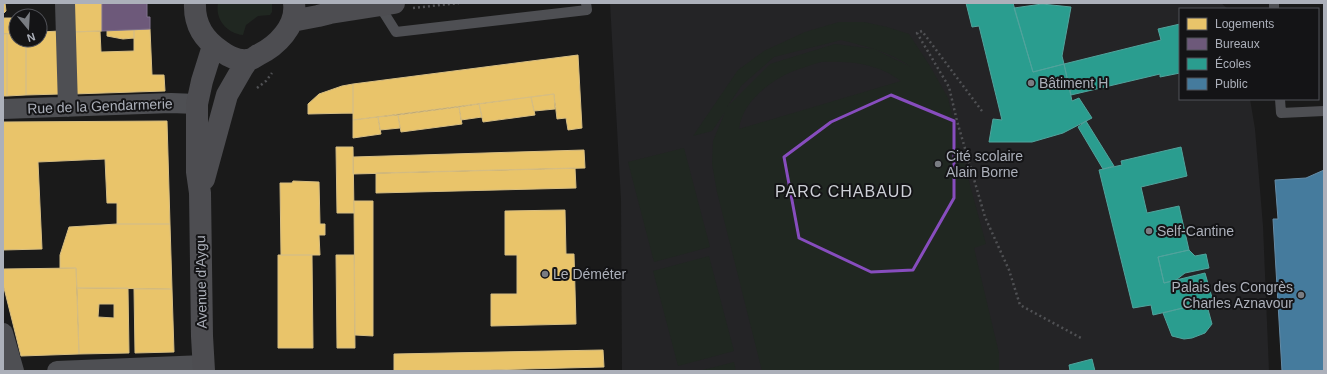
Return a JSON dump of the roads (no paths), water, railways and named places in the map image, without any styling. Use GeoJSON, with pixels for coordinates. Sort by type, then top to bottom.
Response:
{"type":"FeatureCollection","features":[{"type":"Feature","properties":{"kind":"main road"},"geometry":{"type":"LineString","coordinates":[[195,3],[196,20],[202,35],[213,46],[235,59],[248,60],[269,50],[280,39],[293,12],[318,16],[386,4]]}},
{"type":"Feature","properties":{"kind":"main road","name":"Avenue d'Aygu"},"geometry":{"type":"LineString","coordinates":[[204,368],[202,336],[200,193],[197,172],[197,104],[202,81],[213,46]]}},
{"type":"Feature","properties":{"kind":"main road","name":"Avenue d'Aygu"},"geometry":{"type":"LineString","coordinates":[[200,193],[227,95],[248,60]]}},
{"type":"Feature","properties":{"kind":"street"},"geometry":{"type":"LineString","coordinates":[[65,3],[68,107]]}},
{"type":"Feature","properties":{"kind":"street","name":"Rue de la Gendarmerie"},"geometry":{"type":"LineString","coordinates":[[3,109],[171,103],[197,104]]}},
{"type":"Feature","properties":{"kind":"street"},"geometry":{"type":"LineString","coordinates":[[3,332],[14,371]]}},
{"type":"Feature","properties":{"kind":"street"},"geometry":{"type":"LineString","coordinates":[[58,371],[204,368]]}},
{"type":"Feature","properties":{"kind":"lane"},"geometry":{"type":"LineString","coordinates":[[386,4],[396,32],[587,10],[586,3]]}},
{"type":"Feature","properties":{"kind":"lane"},"geometry":{"type":"LineString","coordinates":[[1280,100],[1281,113],[1324,111]]}},
{"type":"Feature","properties":{"kind":"place","name":"Bâtiment H"},"geometry":{"type":"Point","coordinates":[1031,83]}},
{"type":"Feature","properties":{"kind":"place","name":"Cité scolaire Alain Borne"},"geometry":{"type":"Point","coordinates":[938,164]}},
{"type":"Feature","properties":{"kind":"place","name":"Self-Cantine"},"geometry":{"type":"Point","coordinates":[1149,231]}},
{"type":"Feature","properties":{"kind":"place","name":"Le Déméter"},"geometry":{"type":"Point","coordinates":[545,274]}},
{"type":"Feature","properties":{"kind":"place","name":"Palais des Congrès Charles Aznavour"},"geometry":{"type":"Point","coordinates":[1301,295]}},
{"type":"Feature","properties":{"kind":"district","name":"PARC CHABAUD"},"geometry":{"type":"Point","coordinates":[844,191]}}]}
